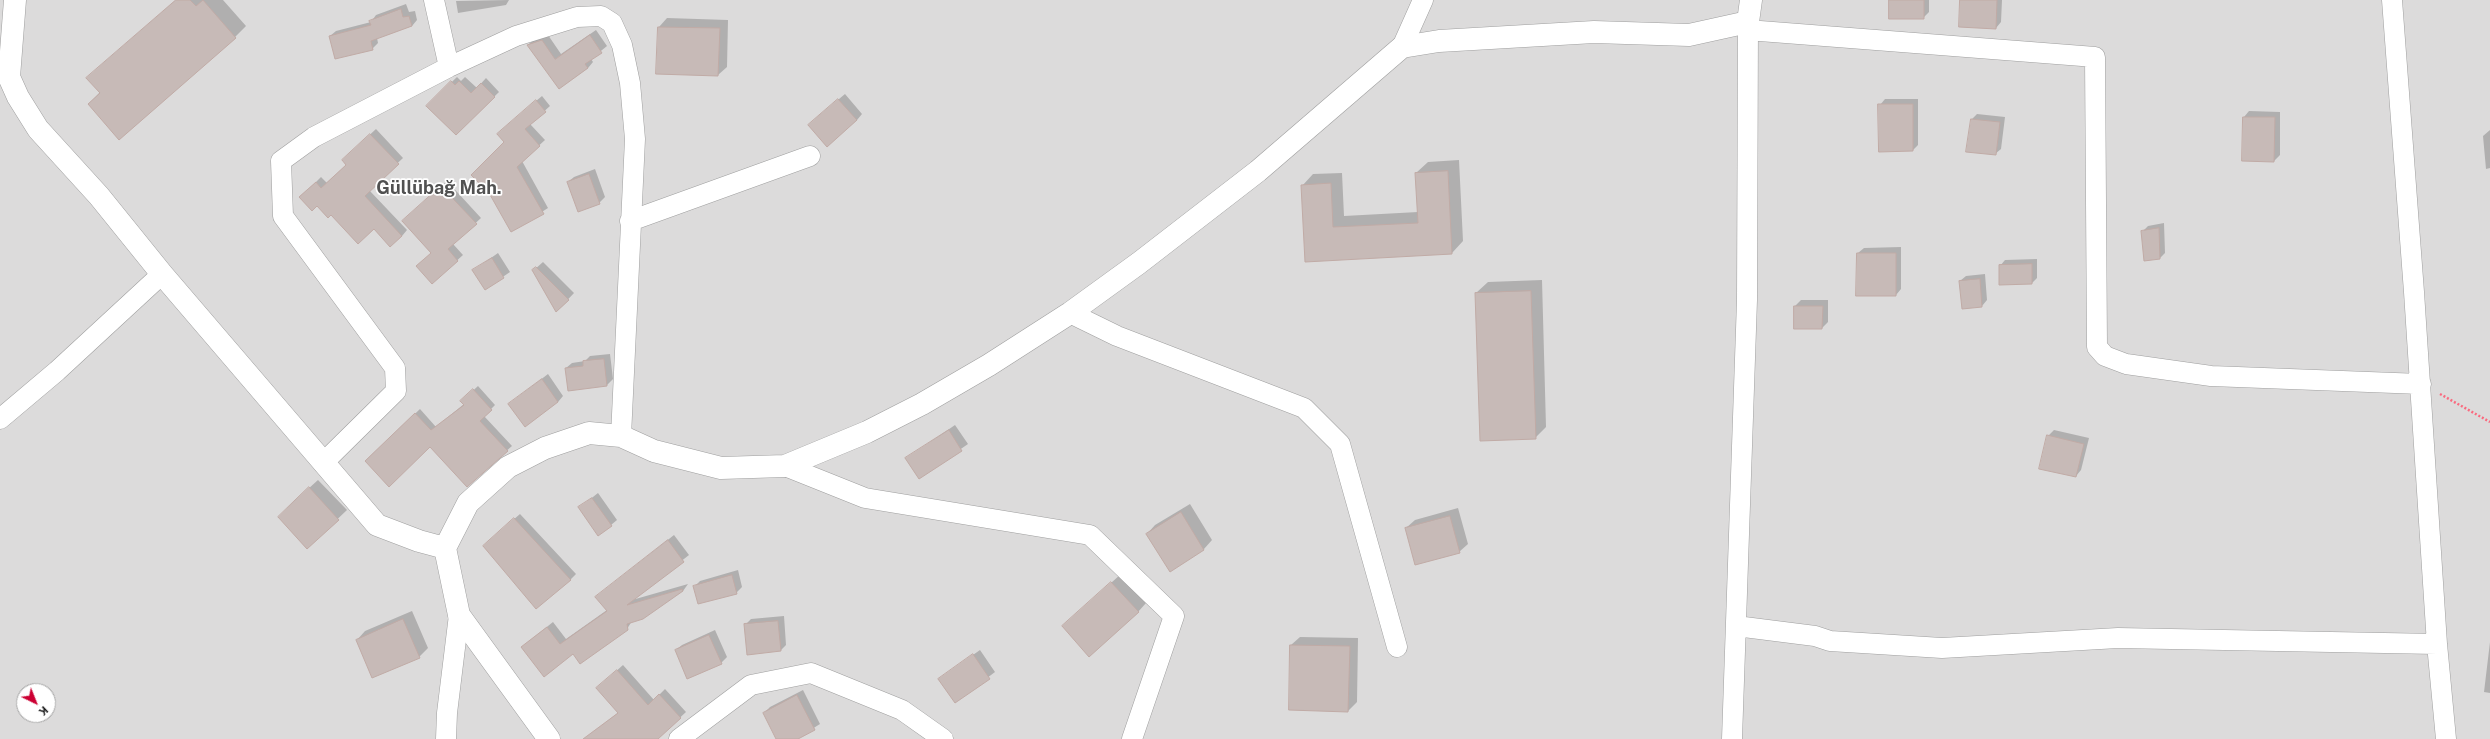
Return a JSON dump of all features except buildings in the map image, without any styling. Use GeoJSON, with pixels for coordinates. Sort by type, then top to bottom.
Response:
{"type":"FeatureCollection","features":[{"type":"Feature","properties":{"kind":"street"},"geometry":{"type":"LineString","coordinates":[[15,0],[5,76],[38,129],[99,196],[162,274],[377,525],[419,541],[445,548]]}},
{"type":"Feature","properties":{"kind":"street"},"geometry":{"type":"LineString","coordinates":[[434,0],[449,67]]}},
{"type":"Feature","properties":{"kind":"street"},"geometry":{"type":"LineString","coordinates":[[446,739],[447,713],[459,615],[445,548],[468,503],[508,467],[546,448],[589,433],[621,436],[654,451],[721,468],[784,466],[867,432],[922,404],[1070,313],[1139,263],[1258,171],[1402,48],[1423,0]]}},
{"type":"Feature","properties":{"kind":"street"},"geometry":{"type":"LineString","coordinates":[[1732,739],[1747,300],[1746,0]]}},
{"type":"Feature","properties":{"kind":"street"},"geometry":{"type":"LineString","coordinates":[[1747,26],[1751,0]]}},
{"type":"Feature","properties":{"kind":"street"},"geometry":{"type":"LineString","coordinates":[[2392,0],[2421,384],[2437,644],[2446,739]]}},
{"type":"Feature","properties":{"kind":"street"},"geometry":{"type":"LineString","coordinates":[[323,462],[396,391],[395,368],[283,216],[281,161],[314,137],[449,67],[516,36],[577,17],[598,8],[612,23],[622,45],[630,83],[635,139],[621,436]]}},
{"type":"Feature","properties":{"kind":"street"},"geometry":{"type":"LineString","coordinates":[[1402,48],[1439,41],[1594,32],[1689,35],[1747,26],[2095,57],[2096,347],[2105,356],[2126,364],[2211,376],[2421,384]]}},
{"type":"Feature","properties":{"kind":"street"},"geometry":{"type":"LineString","coordinates":[[630,221],[810,156]]}},
{"type":"Feature","properties":{"kind":"street"},"geometry":{"type":"LineString","coordinates":[[0,419],[57,371],[162,274]]}},
{"type":"Feature","properties":{"kind":"street"},"geometry":{"type":"LineString","coordinates":[[1070,313],[1118,336],[1304,408],[1340,444],[1397,648]]}},
{"type":"Feature","properties":{"kind":"street"},"geometry":{"type":"LineString","coordinates":[[784,466],[865,498],[1090,535],[1174,616],[1132,739]]}},
{"type":"Feature","properties":{"kind":"street"},"geometry":{"type":"LineString","coordinates":[[459,615],[549,739]]}},
{"type":"Feature","properties":{"kind":"street"},"geometry":{"type":"LineString","coordinates":[[1736,626],[1816,636],[1830,641],[1942,648],[2118,638],[2437,644]]}},
{"type":"Feature","properties":{"kind":"street"},"geometry":{"type":"LineString","coordinates":[[679,739],[751,685],[811,673],[902,710],[943,739]]}},
{"type":"Feature","properties":{"kind":"path"},"geometry":{"type":"LineString","coordinates":[[2421,384],[2490,422]]}},
{"type":"Feature","properties":{"kind":"shaded area"},"geometry":{"type":"Polygon","coordinates":[[[0,0],[2490,0],[2490,739],[0,739],[0,0]]]}},
{"type":"Feature","properties":{"kind":"district","name":"Güllübağ Mah."},"geometry":{"type":"Point","coordinates":[439,188]}}]}
